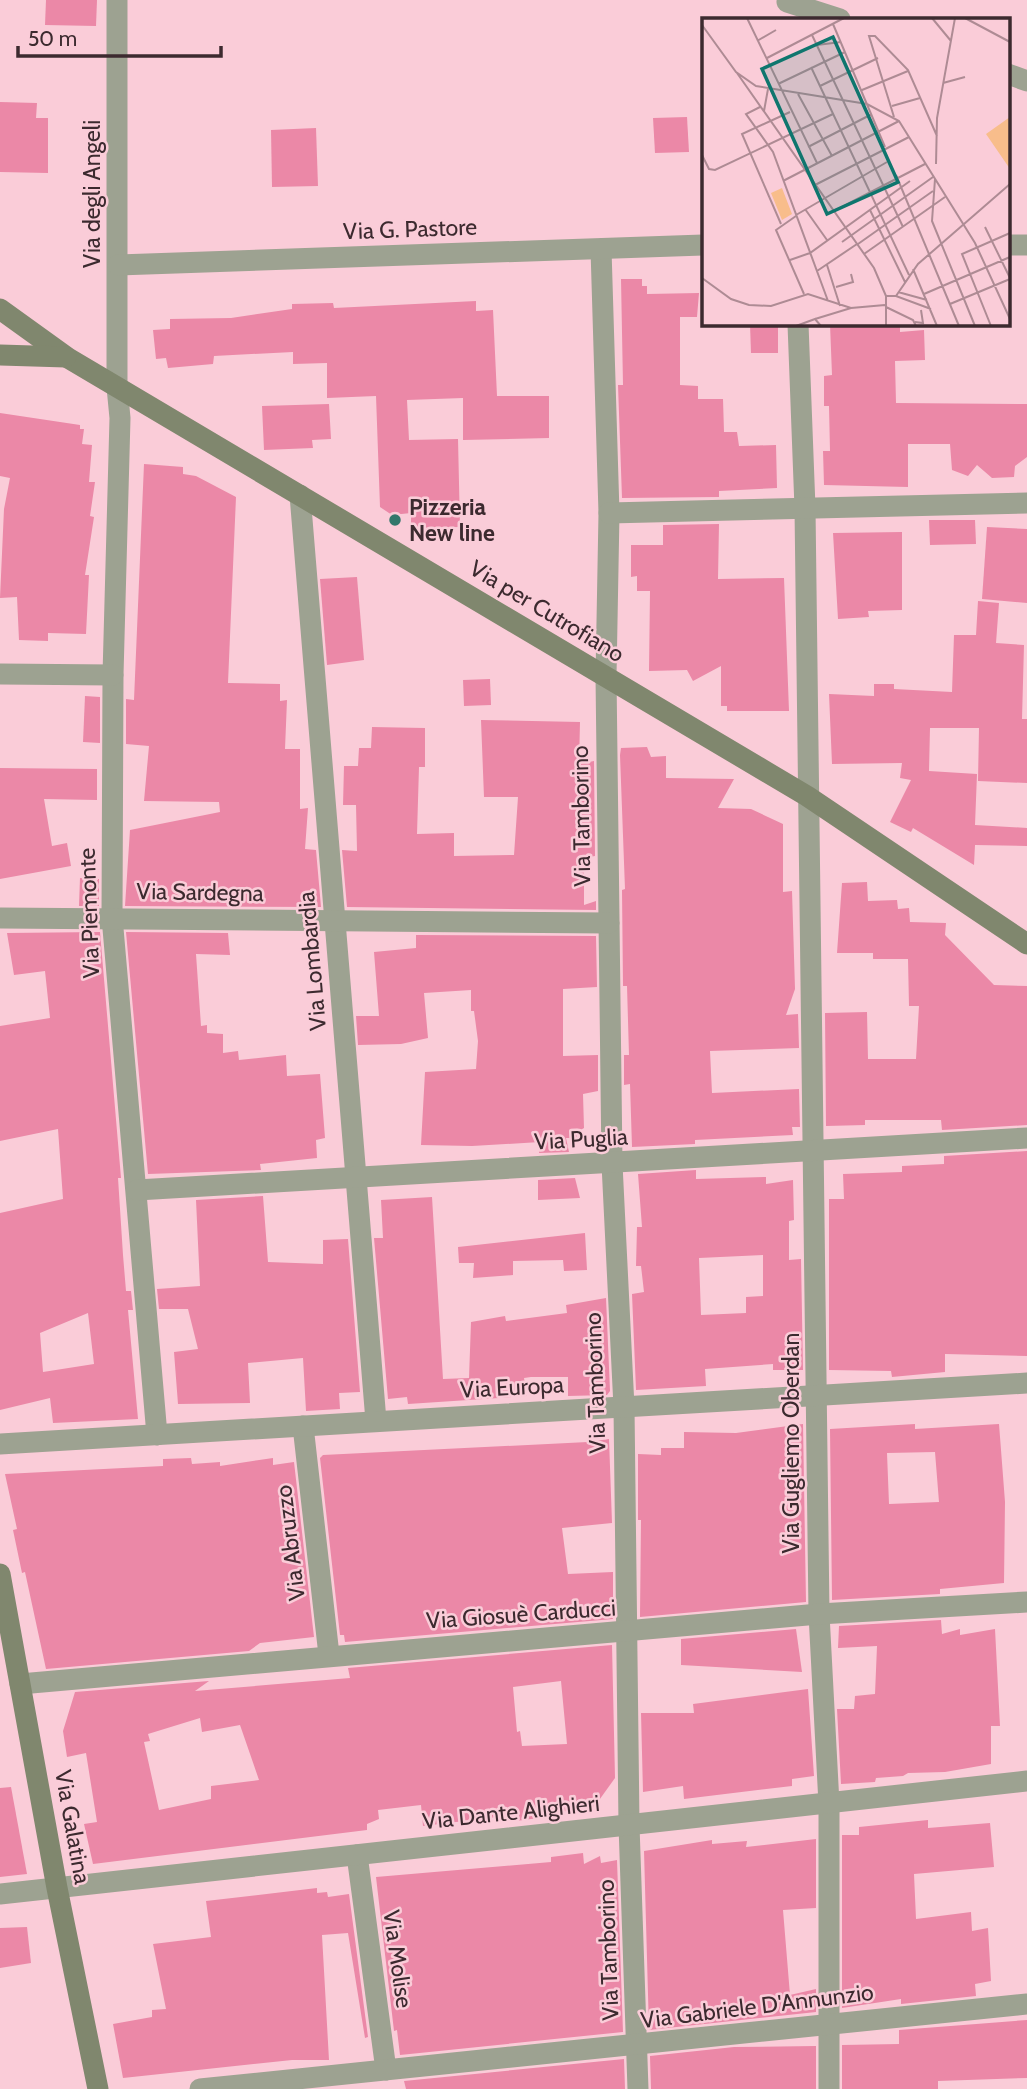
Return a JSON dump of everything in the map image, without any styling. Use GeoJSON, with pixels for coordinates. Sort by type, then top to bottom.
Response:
{"type":"FeatureCollection","features":[{"type":"Feature","properties":{"kind":"main road","name":"Via per Cutrofiano"},"geometry":{"type":"LineString","coordinates":[[0,309],[68,358],[807,796],[1027,944]]}},
{"type":"Feature","properties":{"kind":"main road"},"geometry":{"type":"LineString","coordinates":[[0,355],[68,358]]}},
{"type":"Feature","properties":{"kind":"main road","name":"Via Galatina"},"geometry":{"type":"LineString","coordinates":[[0,1574],[57,1888],[98,2089]]}},
{"type":"Feature","properties":{"kind":"street","name":"Via degli Angeli"},"geometry":{"type":"LineString","coordinates":[[117,0],[117,387]]}},
{"type":"Feature","properties":{"kind":"street"},"geometry":{"type":"LineString","coordinates":[[788,7],[836,18]]}},
{"type":"Feature","properties":{"kind":"street"},"geometry":{"type":"LineString","coordinates":[[1010,75],[1027,81]]}},
{"type":"Feature","properties":{"kind":"street","name":"Via G. Pastore"},"geometry":{"type":"LineString","coordinates":[[118,265],[702,245]]}},
{"type":"Feature","properties":{"kind":"street","name":"Via Tamborino"},"geometry":{"type":"LineString","coordinates":[[601,249],[609,513],[606,676],[612,1164],[624,1407],[625,1632],[629,1825],[639,2046],[638,2089]]}},
{"type":"Feature","properties":{"kind":"street","name":"Via Gugliemo Oberdan"},"geometry":{"type":"LineString","coordinates":[[797,326],[805,508],[819,1614],[829,1804],[829,2089]]}},
{"type":"Feature","properties":{"kind":"street","name":"Via Piemonte"},"geometry":{"type":"LineString","coordinates":[[117,387],[120,418],[113,675],[112,917],[157,1435]]}},
{"type":"Feature","properties":{"kind":"street","name":"Via Lombardia"},"geometry":{"type":"LineString","coordinates":[[300,495],[376,1422]]}},
{"type":"Feature","properties":{"kind":"street"},"geometry":{"type":"LineString","coordinates":[[609,513],[1027,503]]}},
{"type":"Feature","properties":{"kind":"street"},"geometry":{"type":"LineString","coordinates":[[0,674],[113,675]]}},
{"type":"Feature","properties":{"kind":"street","name":"Via Sardegna"},"geometry":{"type":"LineString","coordinates":[[0,918],[609,923]]}},
{"type":"Feature","properties":{"kind":"street","name":"Via Puglia"},"geometry":{"type":"LineString","coordinates":[[137,1190],[1027,1138]]}},
{"type":"Feature","properties":{"kind":"street","name":"Via Europa"},"geometry":{"type":"LineString","coordinates":[[0,1444],[1027,1383]]}},
{"type":"Feature","properties":{"kind":"street","name":"Via Abruzzo"},"geometry":{"type":"LineString","coordinates":[[303,1426],[329,1655]]}},
{"type":"Feature","properties":{"kind":"street","name":"Via Giosuè Carducci"},"geometry":{"type":"LineString","coordinates":[[20,1684],[819,1614],[1027,1602]]}},
{"type":"Feature","properties":{"kind":"street","name":"Via Dante Alighieri"},"geometry":{"type":"LineString","coordinates":[[0,1894],[1027,1782]]}},
{"type":"Feature","properties":{"kind":"street","name":"Via Molise"},"geometry":{"type":"LineString","coordinates":[[357,1855],[386,2070]]}},
{"type":"Feature","properties":{"kind":"street","name":"Via Gabriele D'Annunzio"},"geometry":{"type":"LineString","coordinates":[[200,2089],[639,2046],[828,2023],[1027,2004]]}},
{"type":"Feature","properties":{"kind":"building"},"geometry":{"type":"Polygon","coordinates":[[[46,0],[97,0],[96,26],[45,25],[46,0]]]}},
{"type":"Feature","properties":{"kind":"building"},"geometry":{"type":"Polygon","coordinates":[[[0,102],[37,103],[36,118],[48,118],[48,173],[0,172],[0,102]]]}},
{"type":"Feature","properties":{"kind":"building"},"geometry":{"type":"Polygon","coordinates":[[[687,117],[689,152],[655,153],[653,118],[687,117]]]}},
{"type":"Feature","properties":{"kind":"building"},"geometry":{"type":"Polygon","coordinates":[[[316,128],[318,186],[272,187],[271,130],[316,128]]]}},
{"type":"Feature","properties":{"kind":"building"},"geometry":{"type":"Polygon","coordinates":[[[621,279],[642,279],[642,286],[647,286],[647,294],[699,293],[697,317],[680,317],[680,385],[698,386],[698,399],[723,399],[724,432],[737,432],[739,446],[776,445],[777,488],[719,491],[719,497],[622,498],[618,385],[623,385],[621,279]]]}},
{"type":"Feature","properties":{"kind":"building"},"geometry":{"type":"Polygon","coordinates":[[[476,301],[476,311],[493,310],[497,396],[549,396],[549,438],[463,440],[463,398],[407,400],[409,440],[458,439],[460,527],[411,528],[411,513],[392,515],[380,507],[376,396],[327,398],[327,363],[293,364],[293,352],[214,356],[213,364],[168,368],[166,358],[156,359],[153,330],[170,329],[170,319],[231,318],[292,309],[292,304],[333,303],[334,308],[476,301]]]}},
{"type":"Feature","properties":{"kind":"building"},"geometry":{"type":"Polygon","coordinates":[[[750,326],[778,326],[778,353],[751,353],[750,326]]]}},
{"type":"Feature","properties":{"kind":"building"},"geometry":{"type":"Polygon","coordinates":[[[830,326],[900,326],[900,332],[924,330],[925,360],[895,361],[896,403],[1027,404],[1027,457],[1015,466],[1014,477],[992,478],[977,465],[968,476],[952,470],[950,444],[908,444],[908,487],[824,485],[823,451],[830,451],[829,406],[824,406],[824,376],[832,375],[830,326]]]}},
{"type":"Feature","properties":{"kind":"building"},"geometry":{"type":"Polygon","coordinates":[[[329,404],[331,439],[312,440],[313,448],[264,450],[262,406],[329,404]]]}},
{"type":"Feature","properties":{"kind":"building"},"geometry":{"type":"Polygon","coordinates":[[[0,413],[80,425],[80,429],[84,429],[82,444],[92,445],[89,482],[95,482],[90,516],[94,517],[85,575],[89,575],[86,634],[48,633],[48,641],[19,640],[17,597],[0,598],[4,509],[10,478],[0,476],[0,413]]]}},
{"type":"Feature","properties":{"kind":"building"},"geometry":{"type":"Polygon","coordinates":[[[144,464],[183,467],[183,474],[196,476],[236,497],[228,683],[280,684],[280,701],[287,700],[285,749],[300,749],[300,809],[308,808],[305,849],[316,850],[321,907],[125,906],[130,830],[220,812],[219,802],[144,801],[149,746],[126,744],[126,699],[134,700],[144,464]]]}},
{"type":"Feature","properties":{"kind":"building"},"geometry":{"type":"Polygon","coordinates":[[[929,520],[975,520],[976,544],[930,545],[929,520]]]}},
{"type":"Feature","properties":{"kind":"building"},"geometry":{"type":"Polygon","coordinates":[[[719,524],[718,579],[784,578],[789,711],[727,711],[727,706],[721,706],[721,666],[693,681],[687,670],[649,671],[650,591],[637,591],[637,576],[631,577],[631,545],[663,545],[663,525],[719,524]]]}},
{"type":"Feature","properties":{"kind":"building"},"geometry":{"type":"Polygon","coordinates":[[[987,527],[1027,529],[1027,603],[982,599],[987,527]]]}},
{"type":"Feature","properties":{"kind":"building"},"geometry":{"type":"Polygon","coordinates":[[[902,532],[902,610],[868,611],[869,617],[838,619],[833,533],[902,532]]]}},
{"type":"Feature","properties":{"kind":"building"},"geometry":{"type":"Polygon","coordinates":[[[357,577],[364,660],[327,665],[320,579],[357,577]]]}},
{"type":"Feature","properties":{"kind":"building"},"geometry":{"type":"Polygon","coordinates":[[[978,601],[999,603],[996,643],[1024,645],[1022,719],[1027,719],[1027,783],[978,781],[979,728],[930,728],[929,771],[977,774],[975,825],[1027,828],[1027,846],[975,845],[974,865],[913,828],[911,832],[890,822],[911,780],[900,778],[902,763],[832,764],[829,694],[874,696],[874,684],[894,684],[894,689],[952,692],[954,635],[976,635],[978,601]]]}},
{"type":"Feature","properties":{"kind":"building"},"geometry":{"type":"Polygon","coordinates":[[[490,679],[491,705],[464,706],[463,680],[490,679]]]}},
{"type":"Feature","properties":{"kind":"building"},"geometry":{"type":"Polygon","coordinates":[[[85,696],[100,697],[100,743],[83,742],[85,696]]]}},
{"type":"Feature","properties":{"kind":"building"},"geometry":{"type":"Polygon","coordinates":[[[481,720],[580,722],[579,764],[594,761],[595,856],[584,858],[584,905],[596,901],[596,910],[347,907],[342,850],[357,851],[356,805],[343,805],[344,766],[358,766],[359,748],[371,748],[372,727],[425,728],[425,767],[419,767],[417,834],[454,833],[454,856],[514,855],[518,797],[484,797],[481,720]]]}},
{"type":"Feature","properties":{"kind":"building"},"geometry":{"type":"Polygon","coordinates":[[[647,747],[651,757],[666,756],[666,778],[734,779],[718,808],[751,809],[783,824],[783,892],[792,891],[795,989],[786,1015],[798,1014],[799,1048],[710,1051],[712,1093],[799,1089],[800,1127],[792,1127],[793,1135],[695,1140],[695,1144],[632,1147],[630,1084],[624,1085],[624,1055],[629,1055],[627,986],[623,986],[622,890],[625,889],[620,755],[621,748],[647,747]]]}},
{"type":"Feature","properties":{"kind":"building"},"geometry":{"type":"Polygon","coordinates":[[[0,768],[97,769],[97,800],[44,799],[52,846],[67,843],[71,866],[0,879],[0,768]]]}},
{"type":"Feature","properties":{"kind":"building"},"geometry":{"type":"Polygon","coordinates":[[[80,878],[99,879],[99,906],[79,906],[80,878]]]}},
{"type":"Feature","properties":{"kind":"building"},"geometry":{"type":"Polygon","coordinates":[[[867,882],[868,901],[897,900],[898,909],[909,908],[910,922],[946,923],[945,935],[994,985],[1027,986],[1027,1125],[942,1130],[941,1120],[865,1120],[865,1125],[826,1126],[825,1013],[867,1012],[868,1059],[916,1059],[919,1006],[909,1006],[908,959],[873,959],[873,953],[837,953],[842,883],[867,882]]]}},
{"type":"Feature","properties":{"kind":"building"},"geometry":{"type":"Polygon","coordinates":[[[100,932],[121,1178],[118,1178],[126,1291],[131,1291],[133,1310],[128,1310],[138,1419],[53,1423],[50,1398],[0,1410],[0,1213],[63,1199],[58,1129],[0,1141],[0,1026],[50,1018],[45,971],[14,975],[7,933],[100,932]],[[88,1313],[40,1333],[43,1372],[94,1364],[88,1313]]]}},
{"type":"Feature","properties":{"kind":"building"},"geometry":{"type":"Polygon","coordinates":[[[126,932],[228,933],[230,955],[196,954],[201,1026],[207,1025],[207,1033],[223,1034],[223,1053],[238,1051],[239,1060],[286,1055],[287,1076],[320,1074],[325,1138],[316,1140],[317,1158],[260,1164],[261,1170],[148,1174],[126,932]]]}},
{"type":"Feature","properties":{"kind":"building"},"geometry":{"type":"Polygon","coordinates":[[[416,935],[596,936],[597,987],[563,989],[563,1056],[598,1055],[598,1091],[583,1094],[584,1128],[577,1132],[577,1138],[566,1138],[569,1152],[539,1153],[540,1142],[472,1146],[421,1145],[425,1072],[476,1069],[478,1041],[474,1011],[471,1011],[471,990],[424,993],[428,1038],[401,1044],[358,1045],[356,1016],[379,1016],[374,952],[416,948],[416,935]]]}},
{"type":"Feature","properties":{"kind":"building"},"geometry":{"type":"Polygon","coordinates":[[[1027,1151],[1027,1356],[945,1354],[945,1372],[892,1377],[891,1371],[829,1370],[829,1199],[844,1199],[843,1174],[902,1172],[902,1166],[944,1164],[944,1156],[1027,1151]]]}},
{"type":"Feature","properties":{"kind":"building"},"geometry":{"type":"Polygon","coordinates":[[[696,1170],[696,1179],[766,1177],[766,1184],[793,1180],[794,1220],[789,1221],[789,1260],[801,1259],[803,1370],[773,1370],[773,1364],[705,1369],[706,1386],[636,1390],[632,1294],[644,1292],[641,1266],[636,1266],[637,1227],[642,1227],[638,1174],[696,1170]],[[763,1255],[699,1258],[701,1315],[746,1313],[746,1297],[763,1296],[763,1255]]]}},
{"type":"Feature","properties":{"kind":"building"},"geometry":{"type":"Polygon","coordinates":[[[575,1178],[580,1198],[538,1200],[538,1180],[575,1178]]]}},
{"type":"Feature","properties":{"kind":"building"},"geometry":{"type":"Polygon","coordinates":[[[263,1196],[268,1262],[323,1264],[323,1240],[348,1239],[360,1392],[339,1393],[340,1409],[306,1411],[303,1358],[248,1363],[250,1403],[178,1404],[174,1352],[198,1349],[188,1309],[159,1309],[157,1289],[200,1286],[196,1200],[263,1196]]]}},
{"type":"Feature","properties":{"kind":"building"},"geometry":{"type":"Polygon","coordinates":[[[432,1197],[443,1379],[469,1378],[471,1322],[505,1316],[506,1321],[567,1313],[566,1305],[606,1298],[610,1391],[607,1395],[568,1396],[568,1377],[531,1377],[524,1378],[527,1396],[408,1404],[407,1397],[388,1399],[374,1238],[383,1238],[381,1200],[432,1197]]]}},
{"type":"Feature","properties":{"kind":"building"},"geometry":{"type":"Polygon","coordinates":[[[585,1233],[587,1270],[564,1271],[563,1260],[513,1261],[513,1275],[473,1278],[474,1263],[459,1263],[458,1247],[585,1233]]]}},
{"type":"Feature","properties":{"kind":"building"},"geometry":{"type":"Polygon","coordinates":[[[803,1424],[806,1602],[640,1617],[641,1520],[638,1520],[638,1454],[661,1455],[661,1448],[684,1448],[684,1432],[736,1433],[803,1424]]]}},
{"type":"Feature","properties":{"kind":"building"},"geometry":{"type":"Polygon","coordinates":[[[915,1424],[915,1429],[999,1424],[1005,1502],[1004,1583],[940,1589],[940,1594],[832,1600],[830,1429],[915,1424]],[[935,1452],[887,1453],[889,1504],[939,1502],[935,1452]]]}},
{"type":"Feature","properties":{"kind":"building"},"geometry":{"type":"Polygon","coordinates":[[[609,1439],[612,1523],[562,1528],[568,1574],[613,1572],[613,1619],[345,1642],[344,1635],[340,1635],[320,1458],[323,1455],[609,1439]]]}},
{"type":"Feature","properties":{"kind":"building"},"geometry":{"type":"Polygon","coordinates":[[[191,1458],[192,1464],[220,1462],[220,1466],[273,1458],[273,1465],[294,1462],[314,1637],[260,1643],[249,1651],[46,1669],[25,1572],[22,1573],[13,1530],[17,1529],[5,1474],[163,1466],[163,1459],[191,1458]]]}},
{"type":"Feature","properties":{"kind":"building"},"geometry":{"type":"Polygon","coordinates":[[[941,1620],[942,1634],[960,1629],[960,1635],[995,1629],[1000,1726],[991,1726],[991,1764],[945,1772],[908,1773],[903,1776],[876,1778],[875,1782],[841,1784],[837,1709],[854,1709],[855,1696],[875,1694],[877,1646],[838,1648],[839,1626],[941,1620]]]}},
{"type":"Feature","properties":{"kind":"building"},"geometry":{"type":"Polygon","coordinates":[[[796,1629],[802,1672],[681,1665],[681,1639],[796,1629]]]}},
{"type":"Feature","properties":{"kind":"building"},"geometry":{"type":"Polygon","coordinates":[[[612,1645],[615,1778],[592,1810],[546,1812],[546,1817],[516,1821],[515,1815],[423,1826],[421,1805],[378,1810],[379,1819],[367,1824],[367,1830],[93,1864],[84,1824],[97,1822],[86,1753],[67,1757],[63,1731],[75,1692],[209,1681],[195,1691],[350,1678],[348,1668],[612,1645]],[[561,1681],[513,1687],[517,1732],[520,1731],[522,1746],[567,1744],[561,1681]],[[200,1718],[148,1734],[150,1741],[144,1742],[159,1810],[211,1799],[211,1786],[259,1780],[240,1725],[202,1732],[200,1718]]]}},
{"type":"Feature","properties":{"kind":"building"},"geometry":{"type":"Polygon","coordinates":[[[808,1689],[814,1776],[792,1779],[792,1786],[684,1799],[683,1786],[643,1792],[641,1713],[694,1713],[693,1704],[808,1689]]]}},
{"type":"Feature","properties":{"kind":"building"},"geometry":{"type":"Polygon","coordinates":[[[11,1787],[27,1874],[0,1877],[0,1788],[11,1787]]]}},
{"type":"Feature","properties":{"kind":"building"},"geometry":{"type":"Polygon","coordinates":[[[928,1820],[928,1828],[990,1823],[994,1867],[914,1874],[916,1919],[971,1912],[972,1931],[988,1928],[991,1981],[975,1984],[976,1996],[901,2004],[901,1999],[842,2008],[842,1835],[859,1835],[859,1827],[928,1820]]]}},
{"type":"Feature","properties":{"kind":"building"},"geometry":{"type":"Polygon","coordinates":[[[816,1839],[816,1908],[783,1910],[790,1995],[816,1989],[816,2012],[649,2030],[644,1851],[712,1840],[712,1844],[747,1841],[746,1847],[816,1839]]]}},
{"type":"Feature","properties":{"kind":"building"},"geometry":{"type":"Polygon","coordinates":[[[583,1853],[584,1864],[600,1856],[601,1863],[617,1860],[623,2032],[400,2055],[397,2030],[394,2031],[376,1877],[551,1862],[551,1857],[583,1853]]]}},
{"type":"Feature","properties":{"kind":"building"},"geometry":{"type":"Polygon","coordinates":[[[317,1888],[317,1893],[327,1892],[328,1897],[349,1894],[368,2037],[365,2038],[348,1933],[322,1935],[329,2060],[292,2060],[123,2078],[113,2024],[152,2017],[152,2010],[166,2009],[153,1944],[211,1937],[206,1901],[317,1888]]]}},
{"type":"Feature","properties":{"kind":"building"},"geometry":{"type":"Polygon","coordinates":[[[27,1927],[31,1963],[0,1968],[0,1928],[27,1927]]]}},
{"type":"Feature","properties":{"kind":"building"},"geometry":{"type":"Polygon","coordinates":[[[1027,2020],[1027,2078],[938,2081],[938,2089],[842,2089],[842,2045],[899,2044],[899,2030],[1027,2020]]]}},
{"type":"Feature","properties":{"kind":"building"},"geometry":{"type":"Polygon","coordinates":[[[816,2046],[816,2089],[651,2089],[650,2056],[734,2047],[816,2046]]]}},
{"type":"Feature","properties":{"kind":"building"},"geometry":{"type":"Polygon","coordinates":[[[624,2059],[625,2089],[406,2089],[404,2081],[624,2059]]]}},
{"type":"Feature","properties":{"kind":"place","name":"Pizzeria New line"},"geometry":{"type":"Point","coordinates":[395,520]}}]}
